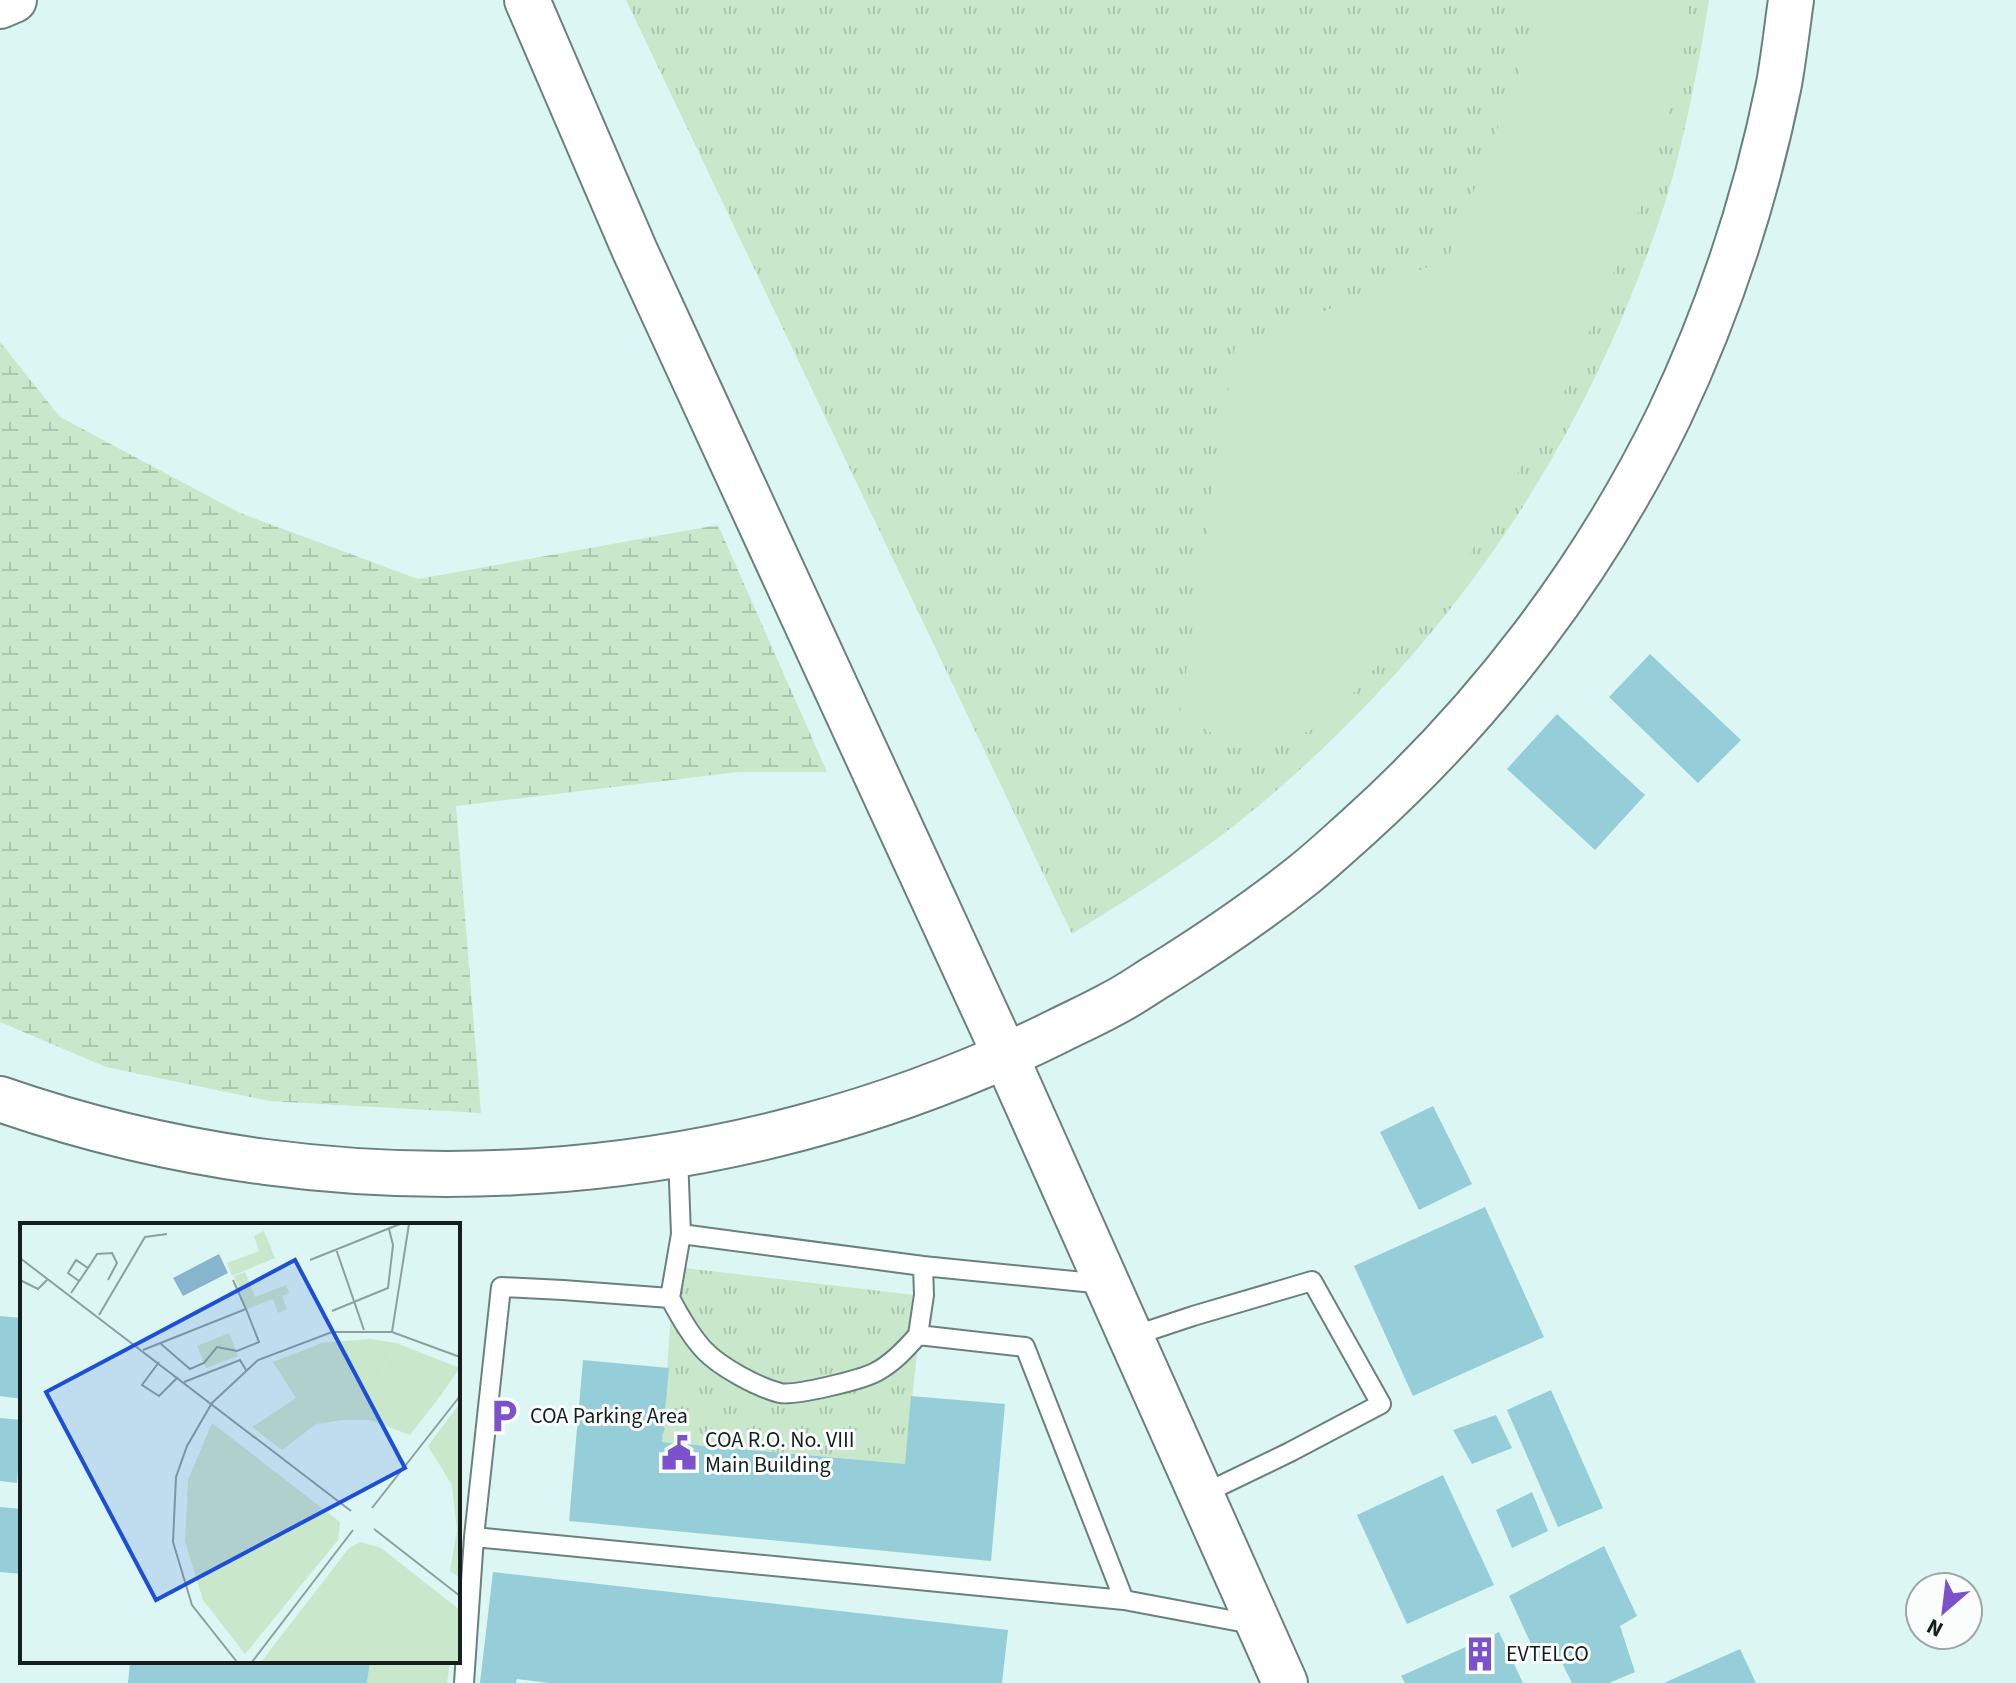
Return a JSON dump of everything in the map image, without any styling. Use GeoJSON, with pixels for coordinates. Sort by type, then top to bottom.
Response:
{"type":"FeatureCollection","features":[{"type":"Feature","properties":{"kind":"street"},"geometry":{"type":"LineString","coordinates":[[0,6],[14,0]]}},
{"type":"Feature","properties":{"kind":"street"},"geometry":{"type":"LineString","coordinates":[[527,0],[635,251],[1006,1057],[1285,1683]]}},
{"type":"Feature","properties":{"kind":"street"},"geometry":{"type":"LineString","coordinates":[[0,1099],[129,1137],[227,1157],[339,1171],[453,1175],[566,1171],[678,1156],[790,1132],[900,1099],[1006,1057],[1124,997],[1212,943],[1306,873],[1394,794],[1475,710],[1548,618],[1613,519],[1662,429],[1715,308],[1752,196],[1779,82],[1791,0]]}},
{"type":"Feature","properties":{"kind":"lane"},"geometry":{"type":"LineString","coordinates":[[678,1156],[681,1234],[670,1298],[685,1326],[705,1352],[736,1374],[782,1394],[834,1386],[876,1372],[898,1357],[918,1335],[924,1295],[923,1266]]}},
{"type":"Feature","properties":{"kind":"lane"},"geometry":{"type":"LineString","coordinates":[[681,1234],[923,1266],[1106,1285]]}},
{"type":"Feature","properties":{"kind":"lane"},"geometry":{"type":"LineString","coordinates":[[1130,1337],[1312,1281],[1381,1404],[1201,1495]]}},
{"type":"Feature","properties":{"kind":"lane"},"geometry":{"type":"LineString","coordinates":[[464,1683],[474,1537],[501,1287],[670,1298]]}},
{"type":"Feature","properties":{"kind":"lane"},"geometry":{"type":"LineString","coordinates":[[918,1335],[1025,1347],[1124,1600]]}},
{"type":"Feature","properties":{"kind":"lane"},"geometry":{"type":"LineString","coordinates":[[474,1537],[1124,1600],[1260,1626]]}},
{"type":"Feature","properties":{"kind":"green space"},"geometry":{"type":"Polygon","coordinates":[[[626,0],[1709,0],[1679,151],[1642,268],[1586,395],[1550,462],[1510,526],[1419,647],[1369,703],[1314,757],[1212,842],[1072,934],[626,0]]]}},
{"type":"Feature","properties":{"kind":"green space"},"geometry":{"type":"Polygon","coordinates":[[[1541,0],[1690,0],[1680,77],[1640,208],[1560,402],[1464,564],[1329,722],[1279,744],[1234,748],[1180,713],[1234,350],[1448,258],[1516,80],[1541,0]]]}},
{"type":"Feature","properties":{"kind":"green space"},"geometry":{"type":"Polygon","coordinates":[[[0,342],[60,417],[240,513],[418,579],[718,525],[827,772],[738,772],[456,806],[481,1113],[269,1101],[106,1067],[0,1022],[0,342]]]}},
{"type":"Feature","properties":{"kind":"green space"},"geometry":{"type":"Polygon","coordinates":[[[676,1267],[923,1296],[905,1464],[662,1442],[676,1267]]]}},
{"type":"Feature","properties":{"kind":"green space"},"geometry":{"type":"Polygon","coordinates":[[[370,1663],[450,1663],[447,1683],[367,1683],[370,1663]]]}},
{"type":"Feature","properties":{"kind":"building"},"geometry":{"type":"Polygon","coordinates":[[[1650,654],[1741,740],[1698,783],[1609,697],[1650,654]]]}},
{"type":"Feature","properties":{"kind":"building"},"geometry":{"type":"Polygon","coordinates":[[[1557,714],[1645,795],[1595,850],[1507,769],[1557,714]]]}},
{"type":"Feature","properties":{"kind":"building"},"geometry":{"type":"Polygon","coordinates":[[[1433,1106],[1472,1184],[1419,1210],[1380,1132],[1433,1106]]]}},
{"type":"Feature","properties":{"kind":"building"},"geometry":{"type":"Polygon","coordinates":[[[1485,1207],[1544,1337],[1413,1396],[1354,1266],[1485,1207]]]}},
{"type":"Feature","properties":{"kind":"building"},"geometry":{"type":"Polygon","coordinates":[[[0,1316],[20,1318],[20,1399],[0,1396],[0,1316]]]}},
{"type":"Feature","properties":{"kind":"building","name":"COA R.O. No. VIII Main Building"},"geometry":{"type":"Polygon","coordinates":[[[583,1360],[669,1368],[662,1442],[905,1464],[911,1396],[1005,1404],[991,1561],[569,1521],[583,1360]]]}},
{"type":"Feature","properties":{"kind":"building"},"geometry":{"type":"Polygon","coordinates":[[[1551,1390],[1603,1508],[1558,1527],[1507,1410],[1551,1390]]]}},
{"type":"Feature","properties":{"kind":"building"},"geometry":{"type":"Polygon","coordinates":[[[1496,1415],[1512,1448],[1472,1464],[1453,1430],[1496,1415]]]}},
{"type":"Feature","properties":{"kind":"building"},"geometry":{"type":"Polygon","coordinates":[[[0,1418],[20,1420],[17,1483],[0,1481],[0,1418]]]}},
{"type":"Feature","properties":{"kind":"building"},"geometry":{"type":"Polygon","coordinates":[[[1443,1475],[1494,1585],[1407,1624],[1357,1515],[1443,1475]]]}},
{"type":"Feature","properties":{"kind":"building"},"geometry":{"type":"Polygon","coordinates":[[[1532,1492],[1548,1531],[1512,1548],[1496,1510],[1532,1492]]]}},
{"type":"Feature","properties":{"kind":"building"},"geometry":{"type":"Polygon","coordinates":[[[0,1507],[20,1509],[20,1574],[0,1572],[0,1507]]]}},
{"type":"Feature","properties":{"kind":"building"},"geometry":{"type":"Polygon","coordinates":[[[1604,1546],[1637,1616],[1620,1626],[1635,1672],[1609,1683],[1572,1683],[1555,1649],[1538,1659],[1509,1596],[1604,1546]]]}},
{"type":"Feature","properties":{"kind":"building"},"geometry":{"type":"Polygon","coordinates":[[[493,1572],[1008,1630],[1002,1683],[550,1683],[517,1679],[516,1683],[480,1683],[493,1572]]]}},
{"type":"Feature","properties":{"kind":"building","name":"EVTELCO"},"geometry":{"type":"Polygon","coordinates":[[[1499,1632],[1523,1683],[1405,1683],[1401,1676],[1499,1632]]]}},
{"type":"Feature","properties":{"kind":"building"},"geometry":{"type":"Polygon","coordinates":[[[1740,1649],[1756,1683],[1664,1683],[1740,1649]]]}},
{"type":"Feature","properties":{"kind":"building"},"geometry":{"type":"Polygon","coordinates":[[[130,1663],[370,1663],[367,1683],[128,1683],[130,1663]]]}},
{"type":"Feature","properties":{"kind":"place","name":"COA Parking Area"},"geometry":{"type":"Point","coordinates":[504,1416]}},
{"type":"Feature","properties":{"kind":"place","name":"COA R.O. No. VIII Main Building"},"geometry":{"type":"Point","coordinates":[679,1453]}},
{"type":"Feature","properties":{"kind":"place","name":"EVTELCO"},"geometry":{"type":"Point","coordinates":[1480,1654]}}]}
